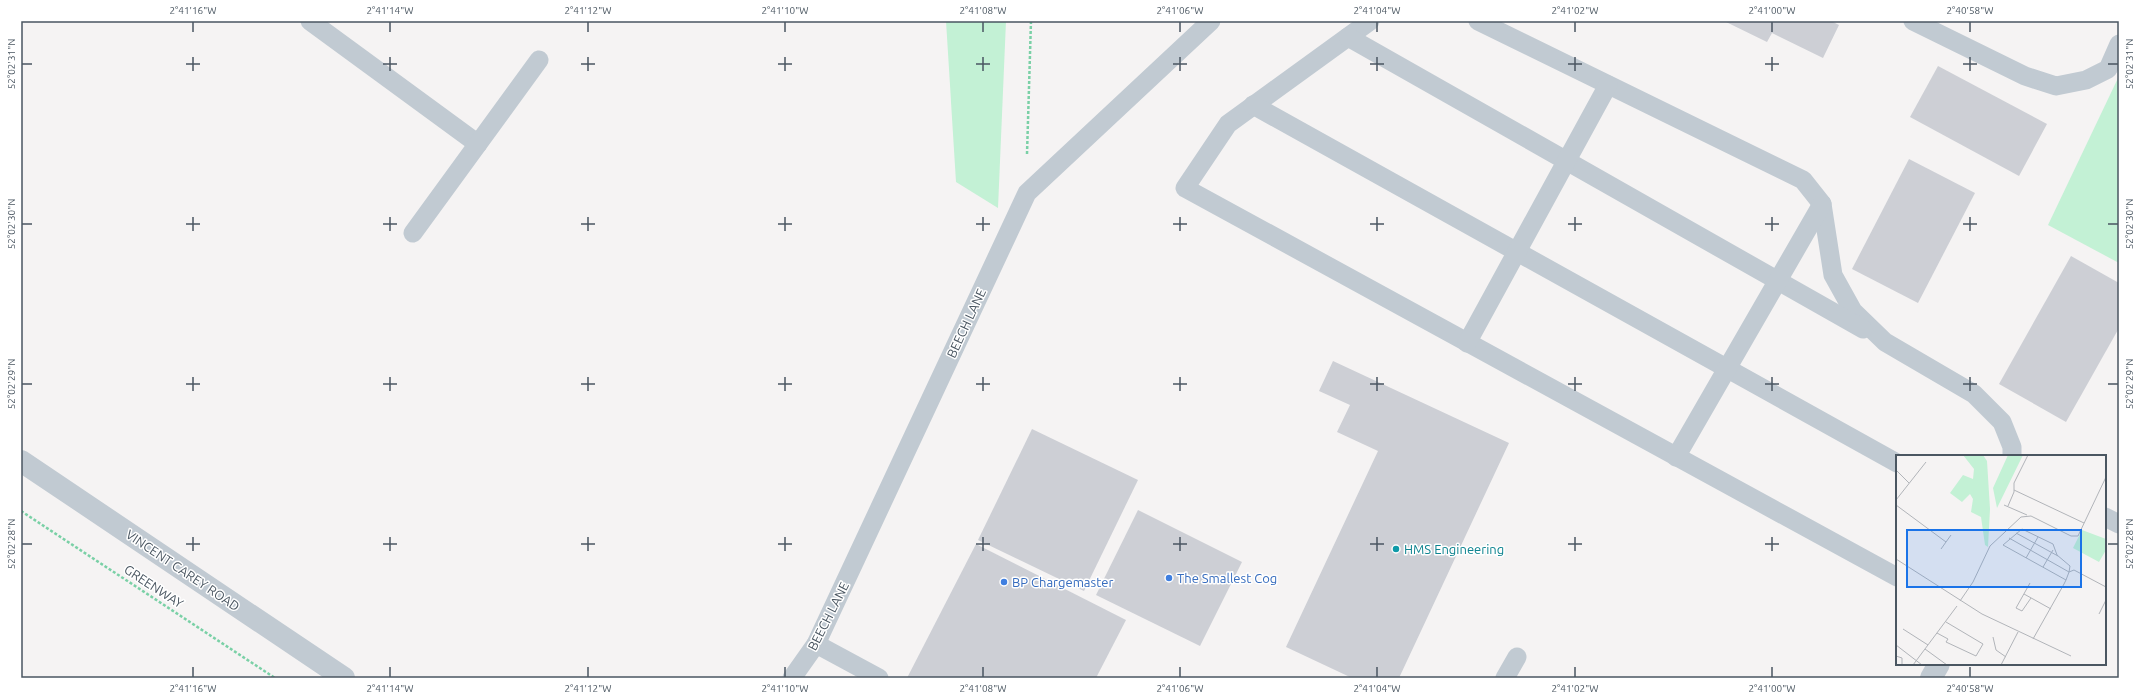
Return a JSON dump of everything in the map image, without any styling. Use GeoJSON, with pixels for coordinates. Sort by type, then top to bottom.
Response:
{"type":"FeatureCollection","features":[{"type":"Feature","properties":{"kind":"street","name":"VINCENT CAREY ROAD"},"geometry":{"type":"LineString","coordinates":[[21,461],[344,678]]}},
{"type":"Feature","properties":{"kind":"street"},"geometry":{"type":"LineString","coordinates":[[1931,678],[1938,665]]}},
{"type":"Feature","properties":{"kind":"lane"},"geometry":{"type":"LineString","coordinates":[[310,21],[478,144]]}},
{"type":"Feature","properties":{"kind":"lane","name":"BEECH LANE"},"geometry":{"type":"LineString","coordinates":[[792,678],[816,644],[1027,193],[1211,21]]}},
{"type":"Feature","properties":{"kind":"lane"},"geometry":{"type":"LineString","coordinates":[[1370,21],[1228,124],[1185,188],[1896,576]]}},
{"type":"Feature","properties":{"kind":"lane"},"geometry":{"type":"LineString","coordinates":[[1478,21],[1803,180],[1822,204],[1833,275],[1854,311],[1885,342]]}},
{"type":"Feature","properties":{"kind":"lane"},"geometry":{"type":"LineString","coordinates":[[1913,21],[2025,76],[2056,86],[2086,80],[2108,69],[2119,44]]}},
{"type":"Feature","properties":{"kind":"lane"},"geometry":{"type":"LineString","coordinates":[[1348,37],[1778,280],[1974,394],[2002,422],[2012,447],[2012,455]]}},
{"type":"Feature","properties":{"kind":"lane"},"geometry":{"type":"LineString","coordinates":[[413,233],[539,60]]}},
{"type":"Feature","properties":{"kind":"lane"},"geometry":{"type":"LineString","coordinates":[[1467,343],[1608,85]]}},
{"type":"Feature","properties":{"kind":"lane"},"geometry":{"type":"LineString","coordinates":[[1253,105],[1896,462]]}},
{"type":"Feature","properties":{"kind":"lane"},"geometry":{"type":"LineString","coordinates":[[1676,457],[1822,204]]}},
{"type":"Feature","properties":{"kind":"lane"},"geometry":{"type":"LineString","coordinates":[[2106,518],[2119,524]]}},
{"type":"Feature","properties":{"kind":"lane"},"geometry":{"type":"LineString","coordinates":[[816,644],[879,678]]}},
{"type":"Feature","properties":{"kind":"lane"},"geometry":{"type":"LineString","coordinates":[[1505,678],[1517,657]]}},
{"type":"Feature","properties":{"kind":"path"},"geometry":{"type":"LineString","coordinates":[[1027,193],[1031,21]]}},
{"type":"Feature","properties":{"kind":"path","name":"GREENWAY"},"geometry":{"type":"LineString","coordinates":[[21,511],[275,678]]}},
{"type":"Feature","properties":{"kind":"green space"},"geometry":{"type":"Polygon","coordinates":[[[946,21],[1006,21],[998,208],[956,182],[946,21]]]}},
{"type":"Feature","properties":{"kind":"green space"},"geometry":{"type":"Polygon","coordinates":[[[2119,76],[2119,263],[2048,225],[2119,76]]]}},
{"type":"Feature","properties":{"kind":"building"},"geometry":{"type":"Polygon","coordinates":[[[1724,21],[1831,21],[1839,25],[1823,58],[1772,33],[1767,42],[1724,21]]]}},
{"type":"Feature","properties":{"kind":"building"},"geometry":{"type":"Polygon","coordinates":[[[1938,66],[2047,124],[2019,176],[1910,117],[1938,66]]]}},
{"type":"Feature","properties":{"kind":"building"},"geometry":{"type":"Polygon","coordinates":[[[1909,159],[1975,193],[1918,303],[1852,269],[1909,159]]]}},
{"type":"Feature","properties":{"kind":"building"},"geometry":{"type":"Polygon","coordinates":[[[2071,256],[2119,283],[2119,328],[2066,422],[1999,384],[2071,256]]]}},
{"type":"Feature","properties":{"kind":"building","name":"HMS Engineering"},"geometry":{"type":"Polygon","coordinates":[[[1333,361],[1509,443],[1399,678],[1352,678],[1286,647],[1378,451],[1337,432],[1350,405],[1319,391],[1333,361]]]}},
{"type":"Feature","properties":{"kind":"building"},"geometry":{"type":"Polygon","coordinates":[[[1032,429],[1138,480],[1084,591],[978,540],[1032,429]]]}},
{"type":"Feature","properties":{"kind":"building","name":"The Smallest Cog"},"geometry":{"type":"Polygon","coordinates":[[[1138,510],[1242,562],[1200,646],[1096,595],[1138,510]]]}},
{"type":"Feature","properties":{"kind":"building","name":"BP Chargemaster"},"geometry":{"type":"Polygon","coordinates":[[[976,544],[1126,620],[1096,678],[907,678],[976,544]]]}},
{"type":"Feature","properties":{"kind":"place","name":"HMS Engineering"},"geometry":{"type":"Point","coordinates":[1396,549]}},
{"type":"Feature","properties":{"kind":"place","name":"The Smallest Cog"},"geometry":{"type":"Point","coordinates":[1169,578]}},
{"type":"Feature","properties":{"kind":"place","name":"BP Chargemaster"},"geometry":{"type":"Point","coordinates":[1004,582]}}]}
